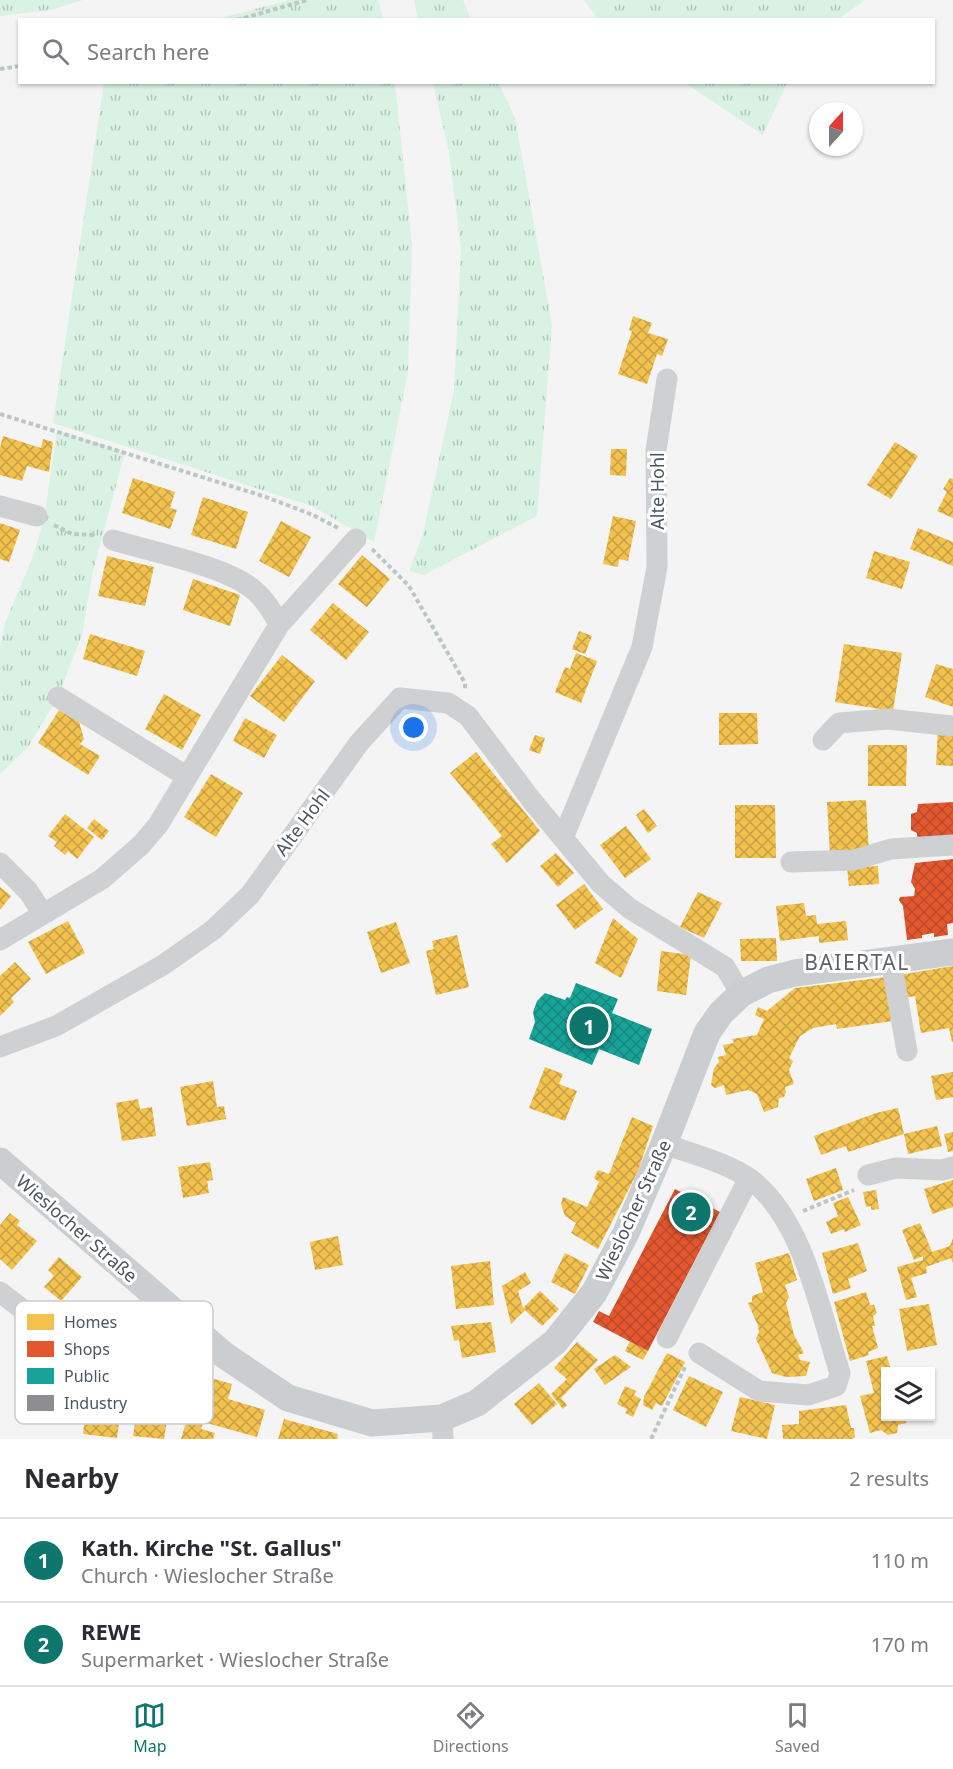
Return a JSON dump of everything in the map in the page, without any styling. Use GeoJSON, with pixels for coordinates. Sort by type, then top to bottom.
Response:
{"type":"FeatureCollection","features":[{"type":"Feature","properties":{"kind":"main road","name":"Wieslocher Straße"},"geometry":{"type":"LineString","coordinates":[[213,1345],[288,1398],[372,1423],[442,1429],[555,1342],[594,1293],[626,1233],[664,1144],[707,1033],[721,1013],[741,994],[768,980],[795,973],[953,952]]}},
{"type":"Feature","properties":{"kind":"main road","name":"Wieslocher Straße"},"geometry":{"type":"LineString","coordinates":[[0,1161],[162,1301]]}},
{"type":"Feature","properties":{"kind":"street","name":"Alte Hohl"},"geometry":{"type":"LineString","coordinates":[[563,838],[642,646],[657,567],[656,450],[667,379]]}},
{"type":"Feature","properties":{"kind":"street"},"geometry":{"type":"LineString","coordinates":[[0,506],[38,516]]}},
{"type":"Feature","properties":{"kind":"street"},"geometry":{"type":"LineString","coordinates":[[0,940],[42,912],[102,879],[141,845],[158,825],[279,625],[357,539]]}},
{"type":"Feature","properties":{"kind":"street"},"geometry":{"type":"LineString","coordinates":[[113,540],[228,574],[257,593],[274,613],[279,625]]}},
{"type":"Feature","properties":{"kind":"street"},"geometry":{"type":"LineString","coordinates":[[58,697],[186,776]]}},
{"type":"Feature","properties":{"kind":"street","name":"Alte Hohl"},"geometry":{"type":"LineString","coordinates":[[0,1047],[56,1026],[163,965],[213,930],[250,895],[359,743],[400,698],[448,703],[468,716],[601,884],[629,908],[725,967],[741,994]]}},
{"type":"Feature","properties":{"kind":"street"},"geometry":{"type":"LineString","coordinates":[[823,740],[839,723],[888,719],[953,726]]}},
{"type":"Feature","properties":{"kind":"street"},"geometry":{"type":"LineString","coordinates":[[791,861],[854,860],[891,849],[953,845]]}},
{"type":"Feature","properties":{"kind":"street"},"geometry":{"type":"LineString","coordinates":[[0,863],[28,891],[42,912]]}},
{"type":"Feature","properties":{"kind":"street"},"geometry":{"type":"LineString","coordinates":[[891,961],[907,1051]]}},
{"type":"Feature","properties":{"kind":"street"},"geometry":{"type":"LineString","coordinates":[[664,1144],[749,1178],[786,1218],[807,1269],[840,1373],[836,1386],[808,1395],[759,1391],[699,1353]]}},
{"type":"Feature","properties":{"kind":"street"},"geometry":{"type":"LineString","coordinates":[[868,1175],[896,1168],[942,1170],[953,1167]]}},
{"type":"Feature","properties":{"kind":"street"},"geometry":{"type":"LineString","coordinates":[[668,1338],[749,1178]]}},
{"type":"Feature","properties":{"kind":"street"},"geometry":{"type":"LineString","coordinates":[[0,1292],[15,1304]]}},
{"type":"Feature","properties":{"kind":"path"},"geometry":{"type":"LineString","coordinates":[[244,18],[307,0]]}},
{"type":"Feature","properties":{"kind":"path"},"geometry":{"type":"LineString","coordinates":[[0,69],[18,66]]}},
{"type":"Feature","properties":{"kind":"path"},"geometry":{"type":"LineString","coordinates":[[0,414],[266,497],[314,515],[357,539],[375,551],[409,586],[465,683],[468,716]]}},
{"type":"Feature","properties":{"kind":"path"},"geometry":{"type":"LineString","coordinates":[[38,516],[72,534],[88,533],[113,540]]}},
{"type":"Feature","properties":{"kind":"path"},"geometry":{"type":"LineString","coordinates":[[786,1218],[860,1188],[868,1175]]}},
{"type":"Feature","properties":{"kind":"path"},"geometry":{"type":"LineString","coordinates":[[651,1439],[687,1364],[699,1353]]}},
{"type":"Feature","properties":{"kind":"green space"},"geometry":{"type":"Polygon","coordinates":[[[0,0],[83,0],[51,10],[0,16],[0,0]]]}},
{"type":"Feature","properties":{"kind":"green space"},"geometry":{"type":"Polygon","coordinates":[[[289,0],[378,0],[383,18],[221,18],[289,0]]]}},
{"type":"Feature","properties":{"kind":"green space"},"geometry":{"type":"Polygon","coordinates":[[[414,0],[463,0],[471,18],[418,18],[414,0]]]}},
{"type":"Feature","properties":{"kind":"green space"},"geometry":{"type":"Polygon","coordinates":[[[584,0],[865,0],[840,18],[597,18],[584,0]]]}},
{"type":"Feature","properties":{"kind":"green space"},"geometry":{"type":"Polygon","coordinates":[[[104,84],[395,84],[412,245],[408,372],[374,542],[312,506],[53,423],[104,84]]]}},
{"type":"Feature","properties":{"kind":"green space"},"geometry":{"type":"Polygon","coordinates":[[[433,84],[499,84],[515,118],[552,325],[537,516],[424,575],[409,571],[423,534],[454,390],[461,250],[449,152],[433,84]]]}},
{"type":"Feature","properties":{"kind":"green space"},"geometry":{"type":"Polygon","coordinates":[[[686,84],[787,84],[763,135],[686,84]]]}},
{"type":"Feature","properties":{"kind":"green space"},"geometry":{"type":"Polygon","coordinates":[[[57,430],[125,452],[93,571],[82,635],[58,697],[28,747],[0,774],[0,646],[5,623],[32,559],[44,519],[57,430]]]}},
{"type":"Feature","properties":{"kind":"building: Homes"},"geometry":{"type":"Polygon","coordinates":[[[633,316],[652,323],[648,333],[668,339],[662,356],[657,354],[647,384],[618,374],[632,331],[629,330],[633,316]]]}},
{"type":"Feature","properties":{"kind":"building: Homes"},"geometry":{"type":"Polygon","coordinates":[[[3,436],[41,448],[43,439],[53,442],[49,472],[27,466],[22,481],[0,475],[0,448],[3,436]]]}},
{"type":"Feature","properties":{"kind":"building: Homes"},"geometry":{"type":"Polygon","coordinates":[[[895,442],[918,456],[891,499],[867,485],[895,442]]]}},
{"type":"Feature","properties":{"kind":"building: Homes"},"geometry":{"type":"Polygon","coordinates":[[[611,449],[627,449],[626,476],[610,475],[611,449]]]}},
{"type":"Feature","properties":{"kind":"building: Homes"},"geometry":{"type":"Polygon","coordinates":[[[133,478],[175,492],[170,508],[177,510],[170,529],[122,513],[133,478]]]}},
{"type":"Feature","properties":{"kind":"building: Homes"},"geometry":{"type":"Polygon","coordinates":[[[950,478],[953,479],[953,518],[937,511],[947,492],[943,489],[950,478]]]}},
{"type":"Feature","properties":{"kind":"building: Homes"},"geometry":{"type":"Polygon","coordinates":[[[203,497],[248,512],[236,549],[191,535],[203,497]]]}},
{"type":"Feature","properties":{"kind":"building: Homes"},"geometry":{"type":"Polygon","coordinates":[[[613,516],[636,521],[628,561],[619,559],[618,567],[603,564],[613,516]]]}},
{"type":"Feature","properties":{"kind":"building: Homes"},"geometry":{"type":"Polygon","coordinates":[[[281,521],[311,537],[289,577],[259,561],[281,521]]]}},
{"type":"Feature","properties":{"kind":"building: Homes"},"geometry":{"type":"Polygon","coordinates":[[[0,523],[20,530],[9,562],[0,559],[0,523]]]}},
{"type":"Feature","properties":{"kind":"building: Homes"},"geometry":{"type":"Polygon","coordinates":[[[918,528],[953,542],[953,566],[910,549],[918,528]]]}},
{"type":"Feature","properties":{"kind":"building: Homes"},"geometry":{"type":"Polygon","coordinates":[[[874,551],[910,562],[902,589],[866,578],[874,551]]]}},
{"type":"Feature","properties":{"kind":"building: Homes"},"geometry":{"type":"Polygon","coordinates":[[[362,555],[390,579],[367,607],[338,584],[362,555]]]}},
{"type":"Feature","properties":{"kind":"building: Homes"},"geometry":{"type":"Polygon","coordinates":[[[107,556],[154,567],[145,606],[98,596],[107,556]]]}},
{"type":"Feature","properties":{"kind":"building: Homes"},"geometry":{"type":"Polygon","coordinates":[[[193,579],[240,595],[230,626],[183,610],[193,579]]]}},
{"type":"Feature","properties":{"kind":"building: Homes"},"geometry":{"type":"Polygon","coordinates":[[[333,603],[369,632],[346,660],[310,630],[333,603]]]}},
{"type":"Feature","properties":{"kind":"building: Homes"},"geometry":{"type":"Polygon","coordinates":[[[579,631],[592,636],[585,654],[572,649],[579,631]]]}},
{"type":"Feature","properties":{"kind":"building: Homes"},"geometry":{"type":"Polygon","coordinates":[[[90,634],[145,651],[137,676],[83,659],[90,634]]]}},
{"type":"Feature","properties":{"kind":"building: Homes"},"geometry":{"type":"Polygon","coordinates":[[[844,644],[902,653],[893,711],[835,702],[844,644]]]}},
{"type":"Feature","properties":{"kind":"building: Homes"},"geometry":{"type":"Polygon","coordinates":[[[576,653],[597,661],[581,703],[555,692],[565,667],[570,669],[576,653]]]}},
{"type":"Feature","properties":{"kind":"building: Homes"},"geometry":{"type":"Polygon","coordinates":[[[282,655],[315,681],[284,722],[250,696],[282,655]]]}},
{"type":"Feature","properties":{"kind":"building: Homes"},"geometry":{"type":"Polygon","coordinates":[[[936,664],[953,669],[953,707],[925,697],[936,664]]]}},
{"type":"Feature","properties":{"kind":"building: Homes"},"geometry":{"type":"Polygon","coordinates":[[[164,694],[201,715],[182,750],[145,729],[164,694]]]}},
{"type":"Feature","properties":{"kind":"building: Homes"},"geometry":{"type":"Polygon","coordinates":[[[59,710],[79,722],[84,739],[80,744],[100,756],[88,775],[38,743],[59,710]]]}},
{"type":"Feature","properties":{"kind":"building: Homes"},"geometry":{"type":"Polygon","coordinates":[[[719,713],[757,713],[758,744],[719,745],[719,713]]]}},
{"type":"Feature","properties":{"kind":"building: Homes"},"geometry":{"type":"Polygon","coordinates":[[[245,718],[277,735],[264,758],[233,741],[245,718]]]}},
{"type":"Feature","properties":{"kind":"building: Homes"},"geometry":{"type":"Polygon","coordinates":[[[938,729],[953,730],[953,766],[936,765],[938,729]]]}},
{"type":"Feature","properties":{"kind":"building: Homes"},"geometry":{"type":"Polygon","coordinates":[[[535,735],[545,738],[540,754],[529,750],[535,735]]]}},
{"type":"Feature","properties":{"kind":"building: Homes"},"geometry":{"type":"Polygon","coordinates":[[[868,745],[907,745],[906,786],[868,786],[868,745]]]}},
{"type":"Feature","properties":{"kind":"building: Homes"},"geometry":{"type":"Polygon","coordinates":[[[476,752],[540,831],[507,863],[491,844],[502,836],[450,773],[476,752]]]}},
{"type":"Feature","properties":{"kind":"building: Homes"},"geometry":{"type":"Polygon","coordinates":[[[211,774],[243,793],[216,837],[184,817],[211,774]]]}},
{"type":"Feature","properties":{"kind":"building: Homes"},"geometry":{"type":"Polygon","coordinates":[[[866,800],[869,853],[830,855],[827,802],[866,800]]]}},
{"type":"Feature","properties":{"kind":"building: Homes"},"geometry":{"type":"Polygon","coordinates":[[[735,805],[775,805],[776,858],[735,858],[735,805]]]}},
{"type":"Feature","properties":{"kind":"building: Homes"},"geometry":{"type":"Polygon","coordinates":[[[644,809],[657,826],[648,833],[636,815],[644,809]]]}},
{"type":"Feature","properties":{"kind":"building: Homes"},"geometry":{"type":"Polygon","coordinates":[[[65,814],[94,837],[77,859],[68,851],[65,855],[54,846],[57,842],[48,836],[65,814]]]}},
{"type":"Feature","properties":{"kind":"building: Homes"},"geometry":{"type":"Polygon","coordinates":[[[94,819],[109,831],[102,840],[87,828],[94,819]]]}},
{"type":"Feature","properties":{"kind":"building: Homes"},"geometry":{"type":"Polygon","coordinates":[[[626,826],[651,859],[625,878],[600,845],[626,826]]]}},
{"type":"Feature","properties":{"kind":"building: Homes"},"geometry":{"type":"Polygon","coordinates":[[[556,853],[574,873],[558,887],[540,866],[556,853]]]}},
{"type":"Feature","properties":{"kind":"building: Homes"},"geometry":{"type":"Polygon","coordinates":[[[878,866],[879,884],[849,886],[847,868],[878,866]]]}},
{"type":"Feature","properties":{"kind":"building: Homes"},"geometry":{"type":"Polygon","coordinates":[[[584,884],[603,909],[575,930],[556,905],[584,884]]]}},
{"type":"Feature","properties":{"kind":"building: Homes"},"geometry":{"type":"Polygon","coordinates":[[[0,887],[11,896],[0,910],[0,887]]]}},
{"type":"Feature","properties":{"kind":"building: Homes"},"geometry":{"type":"Polygon","coordinates":[[[698,892],[722,903],[704,938],[680,927],[698,892]]]}},
{"type":"Feature","properties":{"kind":"building: Homes"},"geometry":{"type":"Polygon","coordinates":[[[804,903],[806,916],[816,915],[817,924],[846,921],[848,940],[819,943],[819,936],[780,941],[776,906],[804,903]]]}},
{"type":"Feature","properties":{"kind":"building: Homes"},"geometry":{"type":"Polygon","coordinates":[[[613,918],[638,939],[621,978],[595,963],[613,918]]]}},
{"type":"Feature","properties":{"kind":"building: Homes"},"geometry":{"type":"Polygon","coordinates":[[[68,921],[85,953],[46,974],[28,942],[68,921]]]}},
{"type":"Feature","properties":{"kind":"building: Homes"},"geometry":{"type":"Polygon","coordinates":[[[396,922],[410,963],[381,973],[367,932],[396,922]]]}},
{"type":"Feature","properties":{"kind":"building: Homes"},"geometry":{"type":"Polygon","coordinates":[[[457,935],[469,987],[436,995],[426,951],[434,949],[432,941],[457,935]]]}},
{"type":"Feature","properties":{"kind":"building: Homes"},"geometry":{"type":"Polygon","coordinates":[[[776,938],[777,961],[741,961],[740,939],[776,938]]]}},
{"type":"Feature","properties":{"kind":"building: Homes"},"geometry":{"type":"Polygon","coordinates":[[[661,951],[691,955],[686,995],[657,991],[661,951]]]}},
{"type":"Feature","properties":{"kind":"building: Homes"},"geometry":{"type":"Polygon","coordinates":[[[15,962],[31,979],[11,998],[14,1002],[0,1016],[0,976],[15,962]]]}},
{"type":"Feature","properties":{"kind":"building: Homes"},"geometry":{"type":"Polygon","coordinates":[[[953,966],[952,1042],[949,1028],[921,1033],[915,996],[904,998],[899,975],[953,966]]]}},
{"type":"Feature","properties":{"kind":"building: Homes"},"geometry":{"type":"Polygon","coordinates":[[[887,977],[893,1021],[837,1029],[836,1024],[813,1028],[800,1036],[789,1058],[793,1061],[789,1070],[794,1084],[785,1087],[786,1092],[784,1097],[779,1098],[778,1107],[764,1112],[757,1094],[748,1090],[726,1095],[724,1085],[715,1088],[711,1085],[714,1068],[719,1062],[718,1057],[726,1055],[723,1045],[734,1043],[732,1039],[757,1035],[764,1019],[755,1015],[758,1007],[767,1011],[795,988],[887,977]]]}},
{"type":"Feature","properties":{"kind":"building: Homes"},"geometry":{"type":"Polygon","coordinates":[[[545,1067],[563,1074],[559,1084],[577,1091],[565,1121],[529,1108],[545,1067]]]}},
{"type":"Feature","properties":{"kind":"building: Homes"},"geometry":{"type":"Polygon","coordinates":[[[953,1072],[953,1097],[936,1100],[931,1076],[953,1072]]]}},
{"type":"Feature","properties":{"kind":"building: Homes"},"geometry":{"type":"Polygon","coordinates":[[[213,1081],[217,1107],[224,1106],[226,1119],[187,1126],[180,1087],[213,1081]]]}},
{"type":"Feature","properties":{"kind":"building: Homes"},"geometry":{"type":"Polygon","coordinates":[[[138,1099],[140,1109],[152,1107],[156,1136],[122,1141],[116,1103],[138,1099]]]}},
{"type":"Feature","properties":{"kind":"building: Homes"},"geometry":{"type":"Polygon","coordinates":[[[898,1108],[904,1134],[848,1152],[846,1146],[821,1155],[814,1136],[876,1113],[898,1108]]]}},
{"type":"Feature","properties":{"kind":"building: Homes"},"geometry":{"type":"Polygon","coordinates":[[[632,1117],[653,1126],[638,1171],[598,1249],[571,1233],[576,1223],[565,1216],[561,1204],[563,1197],[587,1207],[599,1182],[594,1178],[598,1170],[609,1174],[632,1117]]]}},
{"type":"Feature","properties":{"kind":"building: Homes"},"geometry":{"type":"Polygon","coordinates":[[[937,1126],[942,1146],[908,1154],[904,1134],[937,1126]]]}},
{"type":"Feature","properties":{"kind":"building: Homes"},"geometry":{"type":"Polygon","coordinates":[[[953,1132],[953,1151],[948,1152],[944,1134],[953,1132]]]}},
{"type":"Feature","properties":{"kind":"building: Homes"},"geometry":{"type":"Polygon","coordinates":[[[210,1162],[213,1180],[207,1181],[209,1193],[183,1198],[178,1167],[210,1162]]]}},
{"type":"Feature","properties":{"kind":"building: Homes"},"geometry":{"type":"Polygon","coordinates":[[[836,1168],[843,1190],[814,1201],[806,1179],[836,1168]]]}},
{"type":"Feature","properties":{"kind":"building: Homes"},"geometry":{"type":"Polygon","coordinates":[[[953,1180],[953,1207],[932,1214],[924,1189],[953,1180]]]}},
{"type":"Feature","properties":{"kind":"building: Homes"},"geometry":{"type":"Polygon","coordinates":[[[876,1190],[879,1209],[871,1210],[871,1206],[866,1207],[863,1192],[876,1190]]]}},
{"type":"Feature","properties":{"kind":"building: Homes"},"geometry":{"type":"Polygon","coordinates":[[[848,1197],[861,1225],[845,1232],[844,1229],[831,1234],[826,1222],[838,1216],[833,1203],[848,1197]]]}},
{"type":"Feature","properties":{"kind":"building: Homes"},"geometry":{"type":"Polygon","coordinates":[[[10,1213],[20,1221],[17,1225],[37,1241],[12,1270],[0,1259],[0,1225],[10,1213]]]}},
{"type":"Feature","properties":{"kind":"building: Homes"},"geometry":{"type":"Polygon","coordinates":[[[920,1223],[932,1252],[950,1246],[953,1238],[953,1263],[951,1258],[926,1267],[927,1273],[911,1278],[917,1297],[906,1300],[897,1267],[923,1260],[923,1256],[914,1260],[902,1230],[920,1223]]]}},
{"type":"Feature","properties":{"kind":"building: Homes"},"geometry":{"type":"Polygon","coordinates":[[[338,1236],[343,1265],[315,1270],[310,1242],[338,1236]]]}},
{"type":"Feature","properties":{"kind":"building: Homes"},"geometry":{"type":"Polygon","coordinates":[[[858,1243],[867,1271],[848,1279],[851,1288],[833,1294],[822,1253],[858,1243]]]}},
{"type":"Feature","properties":{"kind":"building: Homes"},"geometry":{"type":"Polygon","coordinates":[[[565,1253],[589,1265],[575,1294],[551,1282],[565,1253]]]}},
{"type":"Feature","properties":{"kind":"building: Homes"},"geometry":{"type":"Polygon","coordinates":[[[789,1253],[797,1280],[785,1285],[789,1297],[786,1303],[794,1335],[804,1353],[798,1355],[800,1360],[810,1362],[806,1376],[786,1377],[772,1373],[756,1339],[759,1332],[758,1326],[748,1303],[752,1302],[752,1296],[763,1292],[755,1263],[789,1253]]]}},
{"type":"Feature","properties":{"kind":"building: Homes"},"geometry":{"type":"Polygon","coordinates":[[[59,1257],[82,1277],[61,1301],[44,1287],[54,1276],[48,1270],[59,1257]]]}},
{"type":"Feature","properties":{"kind":"building: Homes"},"geometry":{"type":"Polygon","coordinates":[[[490,1261],[494,1305],[456,1309],[451,1266],[490,1261]]]}},
{"type":"Feature","properties":{"kind":"building: Homes"},"geometry":{"type":"Polygon","coordinates":[[[525,1272],[531,1283],[518,1291],[523,1308],[540,1291],[559,1309],[542,1326],[525,1310],[511,1324],[502,1286],[525,1272]]]}},
{"type":"Feature","properties":{"kind":"building: Homes"},"geometry":{"type":"Polygon","coordinates":[[[866,1292],[870,1305],[874,1305],[877,1313],[873,1316],[875,1326],[872,1326],[878,1348],[868,1352],[869,1355],[850,1361],[834,1302],[866,1292]]]}},
{"type":"Feature","properties":{"kind":"building: Homes"},"geometry":{"type":"Polygon","coordinates":[[[929,1304],[937,1345],[907,1351],[899,1309],[929,1304]]]}},
{"type":"Feature","properties":{"kind":"building: Homes"},"geometry":{"type":"Polygon","coordinates":[[[491,1322],[496,1352],[462,1358],[459,1340],[454,1341],[451,1326],[491,1322]]]}},
{"type":"Feature","properties":{"kind":"building: Homes"},"geometry":{"type":"Polygon","coordinates":[[[630,1341],[648,1351],[643,1360],[625,1351],[630,1341]]]}},
{"type":"Feature","properties":{"kind":"building: Homes"},"geometry":{"type":"Polygon","coordinates":[[[577,1342],[598,1360],[561,1398],[567,1405],[563,1409],[551,1394],[567,1379],[554,1368],[577,1342]]]}},
{"type":"Feature","properties":{"kind":"building: Homes"},"geometry":{"type":"Polygon","coordinates":[[[667,1353],[685,1362],[662,1406],[656,1403],[652,1410],[643,1405],[644,1397],[667,1353]]]}},
{"type":"Feature","properties":{"kind":"building: Homes"},"geometry":{"type":"Polygon","coordinates":[[[615,1355],[631,1367],[605,1385],[594,1369],[615,1355]]]}},
{"type":"Feature","properties":{"kind":"building: Homes"},"geometry":{"type":"Polygon","coordinates":[[[887,1356],[890,1367],[881,1367],[881,1421],[905,1421],[906,1423],[898,1425],[897,1433],[888,1435],[881,1430],[870,1433],[860,1396],[874,1393],[866,1361],[887,1356]]]}},
{"type":"Feature","properties":{"kind":"building: Homes"},"geometry":{"type":"Polygon","coordinates":[[[689,1376],[723,1392],[706,1427],[673,1410],[689,1376]]]}},
{"type":"Feature","properties":{"kind":"building: Homes"},"geometry":{"type":"Polygon","coordinates":[[[213,1379],[232,1384],[228,1399],[265,1410],[257,1437],[210,1424],[213,1424],[213,1379]]]}},
{"type":"Feature","properties":{"kind":"building: Homes"},"geometry":{"type":"Polygon","coordinates":[[[539,1383],[557,1404],[532,1425],[514,1404],[539,1383]]]}},
{"type":"Feature","properties":{"kind":"building: Homes"},"geometry":{"type":"Polygon","coordinates":[[[625,1386],[636,1391],[634,1395],[641,1399],[633,1417],[625,1413],[627,1409],[617,1404],[625,1386]]]}},
{"type":"Feature","properties":{"kind":"building: Homes"},"geometry":{"type":"Polygon","coordinates":[[[740,1397],[775,1405],[767,1439],[731,1431],[740,1397]]]}},
{"type":"Feature","properties":{"kind":"building: Homes"},"geometry":{"type":"Polygon","coordinates":[[[846,1405],[851,1428],[854,1428],[855,1437],[852,1439],[783,1439],[782,1425],[799,1424],[799,1411],[846,1405]]]}},
{"type":"Feature","properties":{"kind":"building: Homes"},"geometry":{"type":"Polygon","coordinates":[[[284,1419],[338,1434],[337,1439],[278,1439],[284,1419]]]}},
{"type":"Feature","properties":{"kind":"building: Homes"},"geometry":{"type":"Polygon","coordinates":[[[84,1424],[119,1424],[117,1438],[83,1434],[84,1424]]]}},
{"type":"Feature","properties":{"kind":"building: Homes"},"geometry":{"type":"Polygon","coordinates":[[[135,1424],[166,1424],[164,1439],[133,1436],[135,1424]]]}},
{"type":"Feature","properties":{"kind":"building: Homes"},"geometry":{"type":"Polygon","coordinates":[[[185,1424],[202,1424],[201,1429],[215,1433],[213,1439],[181,1439],[185,1424]]]}},
{"type":"Feature","properties":{"kind":"building: Shops"},"geometry":{"type":"Polygon","coordinates":[[[953,802],[953,841],[918,843],[917,833],[911,830],[911,814],[917,812],[918,804],[953,802]]]}},
{"type":"Feature","properties":{"kind":"building: Shops"},"geometry":{"type":"Polygon","coordinates":[[[953,859],[953,923],[947,924],[948,935],[934,937],[934,933],[922,935],[922,938],[907,940],[903,906],[899,900],[900,897],[914,896],[915,889],[911,882],[915,863],[953,859]]]}},
{"type":"Feature","properties":{"kind":"building: Shops"},"geometry":{"type":"Polygon","coordinates":[[[675,1189],[720,1212],[648,1351],[593,1322],[599,1311],[609,1316],[675,1189]]]}},
{"type":"Feature","properties":{"kind":"building: Public"},"geometry":{"type":"Polygon","coordinates":[[[576,983],[618,999],[612,1013],[652,1029],[639,1065],[599,1049],[592,1065],[529,1039],[535,1022],[533,1012],[537,1001],[545,993],[565,1000],[567,997],[570,998],[576,983]]]}},
{"type":"Feature","properties":{"kind":"place","name":"Kath. Kirche \"St. Gallus\""},"geometry":{"type":"Point","coordinates":[589,1026]}},
{"type":"Feature","properties":{"kind":"place","name":"REWE"},"geometry":{"type":"Point","coordinates":[691,1212]}},
{"type":"Feature","properties":{"kind":"district","name":"BAIERTAL"},"geometry":{"type":"Point","coordinates":[857,962]}}]}
